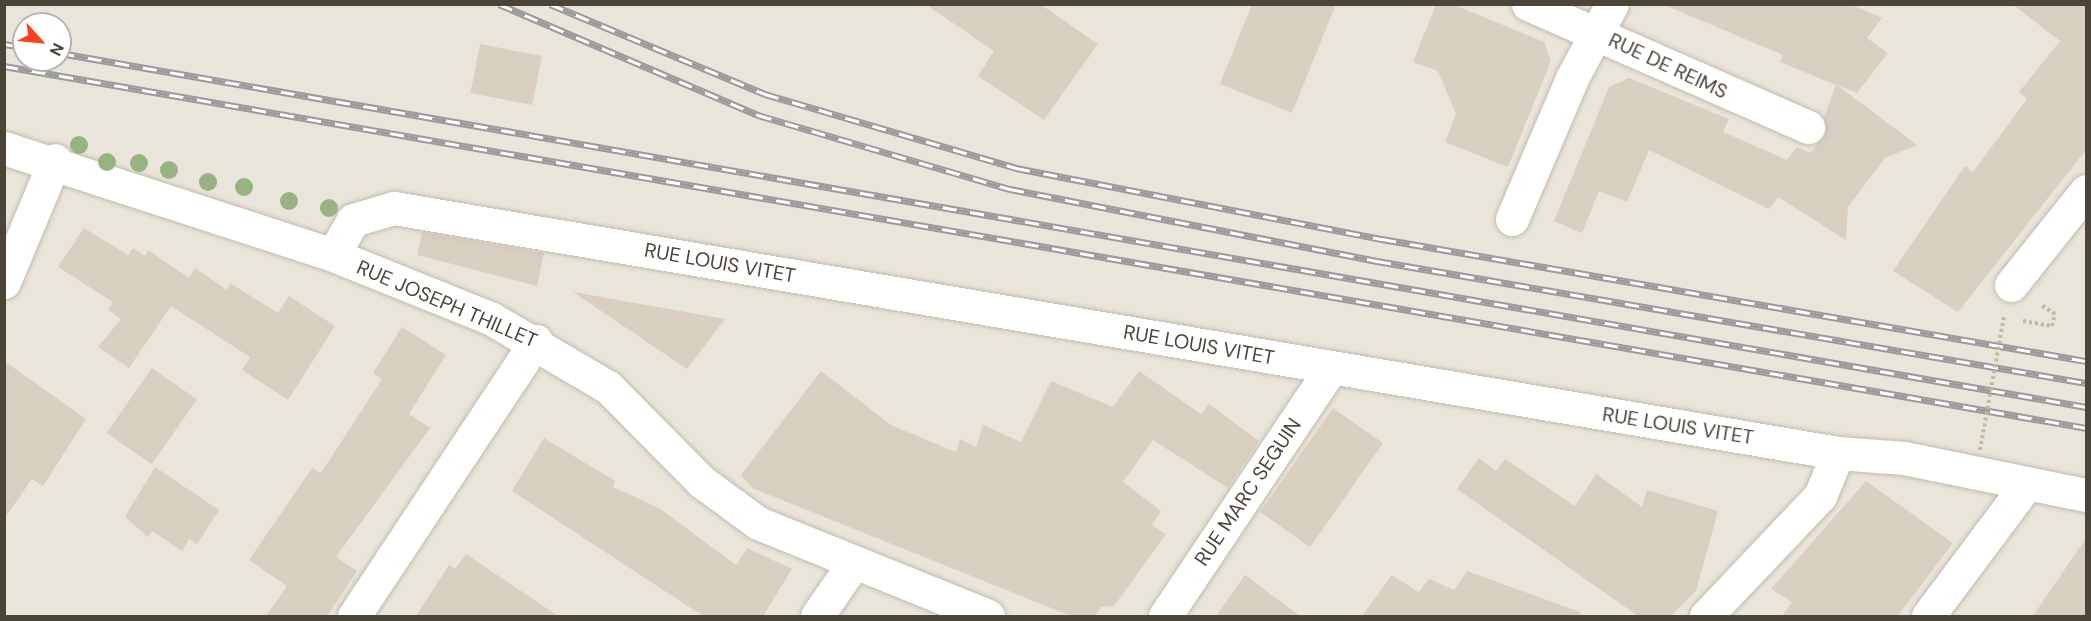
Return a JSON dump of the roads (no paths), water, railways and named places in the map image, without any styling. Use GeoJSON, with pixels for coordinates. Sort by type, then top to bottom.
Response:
{"type":"FeatureCollection","features":[{"type":"Feature","properties":{"kind":"street","name":"RUE DE REIMS"},"geometry":{"type":"LineString","coordinates":[[1528,4],[1599,34],[1633,54],[1808,128]]}},
{"type":"Feature","properties":{"kind":"street"},"geometry":{"type":"LineString","coordinates":[[1512,219],[1572,78],[1599,34],[1612,4]]}},
{"type":"Feature","properties":{"kind":"street"},"geometry":{"type":"LineString","coordinates":[[4,148],[55,160],[4,282]]}},
{"type":"Feature","properties":{"kind":"street","name":"RUE JOSEPH THILLET"},"geometry":{"type":"LineString","coordinates":[[55,160],[333,255],[536,341],[608,387],[729,505],[854,564],[988,616]]}},
{"type":"Feature","properties":{"kind":"street"},"geometry":{"type":"LineString","coordinates":[[2011,285],[2086,191]]}},
{"type":"Feature","properties":{"kind":"street","name":"RUE LOUIS VITET"},"geometry":{"type":"LineString","coordinates":[[333,255],[353,220],[394,208],[1838,453],[1904,458],[2026,485],[2086,495]]}},
{"type":"Feature","properties":{"kind":"street"},"geometry":{"type":"LineString","coordinates":[[354,616],[536,341]]}},
{"type":"Feature","properties":{"kind":"street","name":"RUE MARC SEGUIN"},"geometry":{"type":"LineString","coordinates":[[1165,616],[1331,368]]}},
{"type":"Feature","properties":{"kind":"street"},"geometry":{"type":"LineString","coordinates":[[1706,616],[1820,496],[1838,453]]}},
{"type":"Feature","properties":{"kind":"street"},"geometry":{"type":"LineString","coordinates":[[1928,616],[2026,485]]}},
{"type":"Feature","properties":{"kind":"street"},"geometry":{"type":"LineString","coordinates":[[817,616],[854,564]]}},
{"type":"Feature","properties":{"kind":"railway"},"geometry":{"type":"LineString","coordinates":[[499,4],[758,115],[1010,189],[1377,261],[2086,383]]}},
{"type":"Feature","properties":{"kind":"railway"},"geometry":{"type":"LineString","coordinates":[[550,4],[765,94],[1016,168],[1382,239],[2086,361]]}},
{"type":"Feature","properties":{"kind":"railway"},"geometry":{"type":"LineString","coordinates":[[4,44],[12,45]]}},
{"type":"Feature","properties":{"kind":"railway"},"geometry":{"type":"LineString","coordinates":[[72,55],[2086,407]]}},
{"type":"Feature","properties":{"kind":"railway"},"geometry":{"type":"LineString","coordinates":[[4,66],[2086,428]]}}]}
